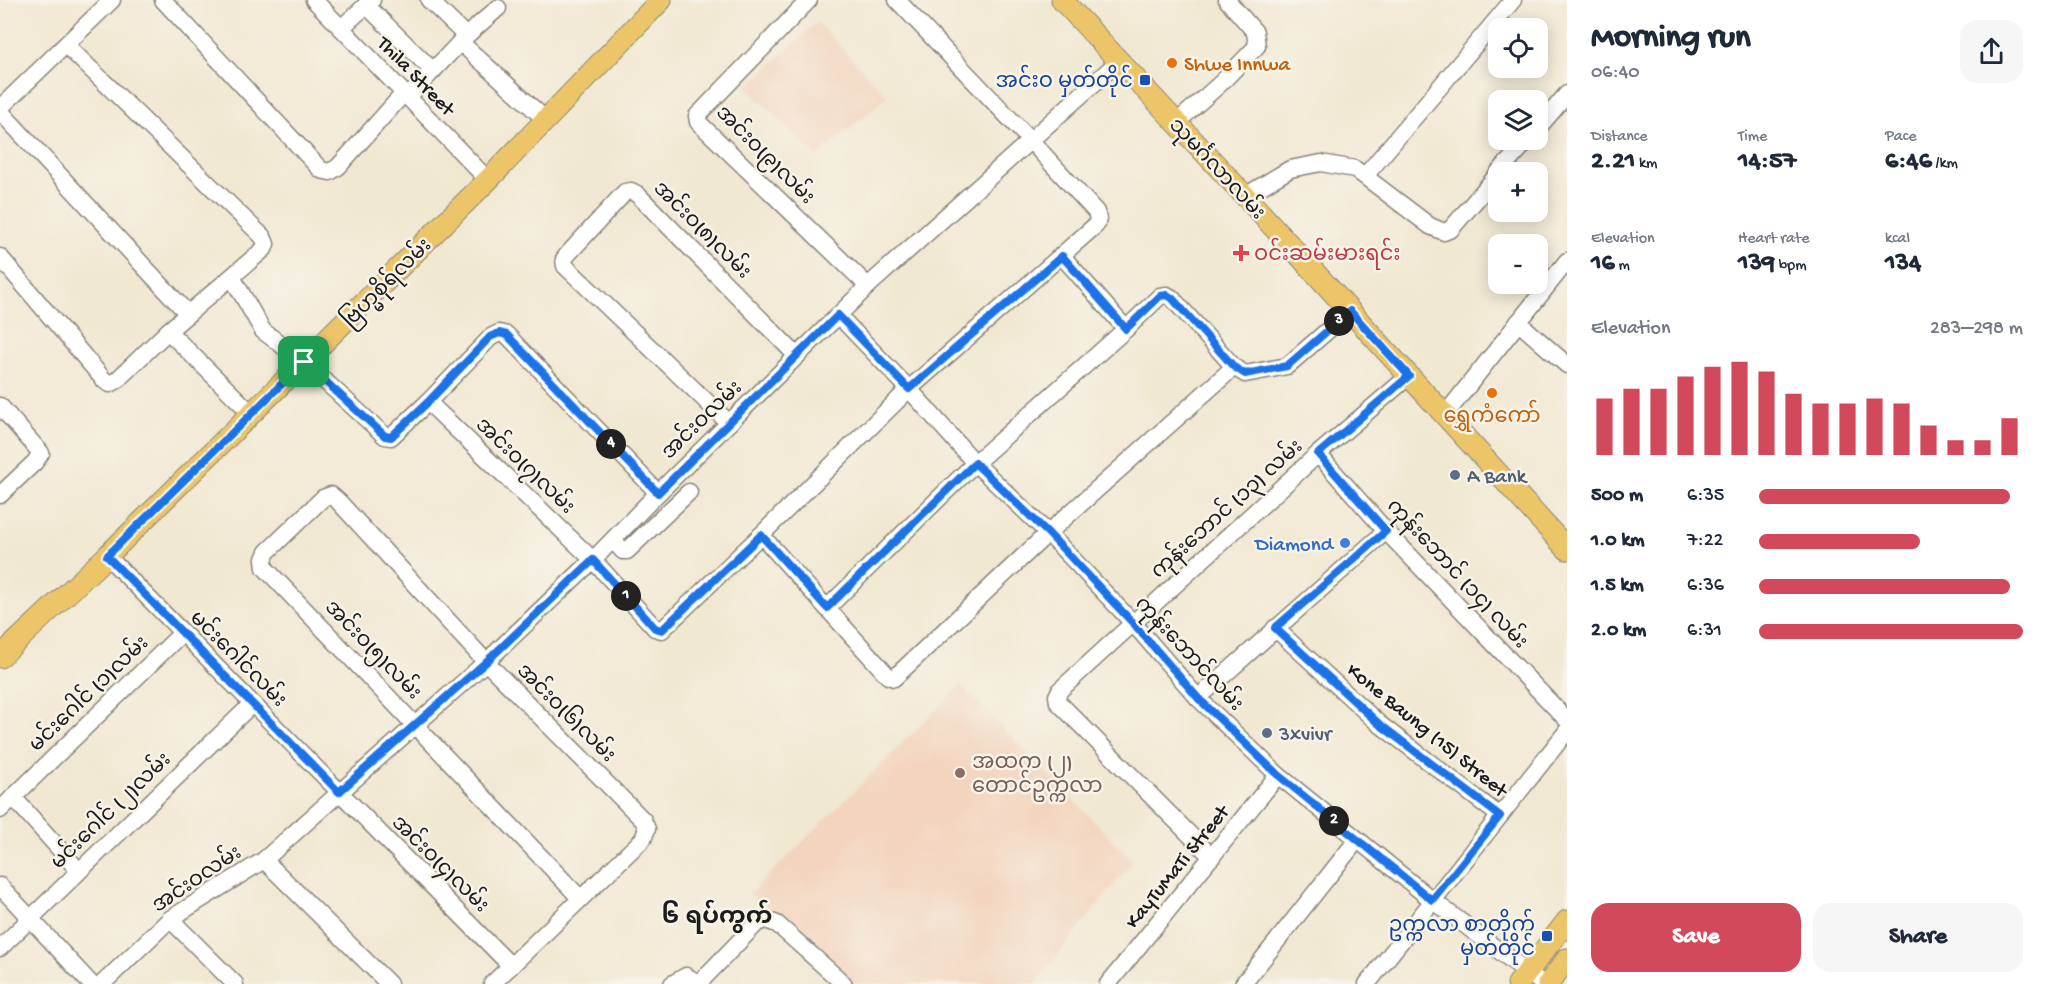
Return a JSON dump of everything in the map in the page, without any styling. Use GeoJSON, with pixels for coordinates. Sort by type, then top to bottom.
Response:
{"type":"FeatureCollection","features":[{"type":"Feature","properties":{"kind":"main road","name":"ဗြဟ္မစိုရ်လမ်း"},"geometry":{"type":"LineString","coordinates":[[0,657],[107,556],[488,180],[661,0]]}},
{"type":"Feature","properties":{"kind":"main road","name":"သုမင်္ဂလာလမ်း"},"geometry":{"type":"LineString","coordinates":[[1062,0],[1245,196],[1567,549]]}},
{"type":"Feature","properties":{"kind":"main road"},"geometry":{"type":"LineString","coordinates":[[1530,980],[1567,921]]}},
{"type":"Feature","properties":{"kind":"main road"},"geometry":{"type":"LineString","coordinates":[[1548,984],[1565,966]]}},
{"type":"Feature","properties":{"kind":"street"},"geometry":{"type":"LineString","coordinates":[[112,0],[0,110],[188,314]]}},
{"type":"Feature","properties":{"kind":"street"},"geometry":{"type":"LineString","coordinates":[[163,0],[321,170],[330,172],[338,167],[463,39],[498,8]]}},
{"type":"Feature","properties":{"kind":"street","name":"Thila Street"},"geometry":{"type":"LineString","coordinates":[[314,0],[488,180]]}},
{"type":"Feature","properties":{"kind":"street"},"geometry":{"type":"LineString","coordinates":[[429,0],[463,39],[546,120]]}},
{"type":"Feature","properties":{"kind":"street","name":"အင်းဝ(၉)လမ်း"},"geometry":{"type":"LineString","coordinates":[[809,0],[697,116],[698,122],[868,286]]}},
{"type":"Feature","properties":{"kind":"street"},"geometry":{"type":"LineString","coordinates":[[897,0],[1031,141],[1096,212],[1098,219],[1096,225],[1062,256],[909,389],[761,535],[888,676],[894,678],[1048,533],[1234,367]]}},
{"type":"Feature","properties":{"kind":"street"},"geometry":{"type":"LineString","coordinates":[[1176,123],[1221,83],[1257,46],[1255,32],[1227,0]]}},
{"type":"Feature","properties":{"kind":"street"},"geometry":{"type":"LineString","coordinates":[[1365,176],[1513,0]]}},
{"type":"Feature","properties":{"kind":"street"},"geometry":{"type":"LineString","coordinates":[[342,28],[369,3],[433,71]]}},
{"type":"Feature","properties":{"kind":"street"},"geometry":{"type":"LineString","coordinates":[[0,257],[104,380],[110,384],[117,381],[168,331],[264,249],[266,244],[263,237],[66,45]]}},
{"type":"Feature","properties":{"kind":"street","name":"အင်းဝလမ်း"},"geometry":{"type":"LineString","coordinates":[[102,984],[170,919],[264,860],[486,662],[593,560],[868,286],[1119,61]]}},
{"type":"Feature","properties":{"kind":"street"},"geometry":{"type":"LineString","coordinates":[[1548,116],[1567,94]]}},
{"type":"Feature","properties":{"kind":"street"},"geometry":{"type":"LineString","coordinates":[[1509,162],[1519,150]]}},
{"type":"Feature","properties":{"kind":"street"},"geometry":{"type":"LineString","coordinates":[[1245,196],[1290,169],[1321,163],[1355,169],[1430,226],[1444,232],[1451,229],[1488,186]]}},
{"type":"Feature","properties":{"kind":"street","name":"အင်းဝ(၈)လမ်း"},"geometry":{"type":"LineString","coordinates":[[729,423],[565,266],[564,259],[568,254],[625,192],[631,191],[637,194],[797,356]]}},
{"type":"Feature","properties":{"kind":"street"},"geometry":{"type":"LineString","coordinates":[[1062,256],[1126,329]]}},
{"type":"Feature","properties":{"kind":"street"},"geometry":{"type":"LineString","coordinates":[[1445,415],[1567,261]]}},
{"type":"Feature","properties":{"kind":"street"},"geometry":{"type":"LineString","coordinates":[[232,277],[263,331],[304,362],[385,436],[391,437],[490,337],[499,333],[507,335],[658,493]]}},
{"type":"Feature","properties":{"kind":"street"},"geometry":{"type":"LineString","coordinates":[[827,608],[975,463],[1160,296],[1167,295],[1172,298],[1234,367],[1245,374],[1287,366],[1350,311]]}},
{"type":"Feature","properties":{"kind":"street","name":"ကုန်းဘောင်လမ်း"},"geometry":{"type":"LineString","coordinates":[[838,315],[909,389],[975,463],[1048,533],[1133,623],[1198,698],[1278,775],[1530,980]]}},
{"type":"Feature","properties":{"kind":"street"},"geometry":{"type":"LineString","coordinates":[[1518,322],[1567,365]]}},
{"type":"Feature","properties":{"kind":"street"},"geometry":{"type":"LineString","coordinates":[[168,331],[252,414]]}},
{"type":"Feature","properties":{"kind":"street","name":"ကုန်းဘောင် (၁၃) လမ်း"},"geometry":{"type":"LineString","coordinates":[[1212,857],[1058,702],[1057,696],[1060,690],[1318,454],[1409,376]]}},
{"type":"Feature","properties":{"kind":"street","name":"အင်းဝ(၇)လမ်း"},"geometry":{"type":"LineString","coordinates":[[428,402],[593,560],[655,628],[662,630],[761,535]]}},
{"type":"Feature","properties":{"kind":"street"},"geometry":{"type":"LineString","coordinates":[[0,406],[41,453],[36,462],[0,495]]}},
{"type":"Feature","properties":{"kind":"street","name":"ကုန်းဘောင် (၁၄) လမ်း"},"geometry":{"type":"LineString","coordinates":[[1318,454],[1386,531],[1567,720]]}},
{"type":"Feature","properties":{"kind":"street"},"geometry":{"type":"LineString","coordinates":[[613,540],[623,551],[627,551],[689,492]]}},
{"type":"Feature","properties":{"kind":"street","name":"အင်းဝ(၅)လမ်း"},"geometry":{"type":"LineString","coordinates":[[331,495],[323,498],[267,552],[264,559],[266,568],[580,898]]}},
{"type":"Feature","properties":{"kind":"street","name":"အင်းဝ(၆)လမ်း"},"geometry":{"type":"LineString","coordinates":[[331,495],[486,662],[643,820],[647,829],[643,839],[580,898]]}},
{"type":"Feature","properties":{"kind":"street"},"geometry":{"type":"LineString","coordinates":[[644,507],[658,521]]}},
{"type":"Feature","properties":{"kind":"street"},"geometry":{"type":"LineString","coordinates":[[1198,698],[1386,531]]}},
{"type":"Feature","properties":{"kind":"street","name":"မင်းဂေါင်လမ်း"},"geometry":{"type":"LineString","coordinates":[[107,556],[339,792]]}},
{"type":"Feature","properties":{"kind":"street","name":"Kone Baung (15) Street"},"geometry":{"type":"LineString","coordinates":[[1275,628],[1378,723],[1500,816]]}},
{"type":"Feature","properties":{"kind":"street","name":"မင်းဂေါင် (၁)လမ်း"},"geometry":{"type":"LineString","coordinates":[[0,810],[182,633]]}},
{"type":"Feature","properties":{"kind":"street","name":"မင်းဂေါင် (၂)လမ်း"},"geometry":{"type":"LineString","coordinates":[[0,948],[252,704]]}},
{"type":"Feature","properties":{"kind":"street"},"geometry":{"type":"LineString","coordinates":[[1367,984],[1567,732]]}},
{"type":"Feature","properties":{"kind":"street","name":"KayTuMaTi Street"},"geometry":{"type":"LineString","coordinates":[[1108,984],[1278,775]]}},
{"type":"Feature","properties":{"kind":"street","name":"အင်းဝ(၄)လမ်း"},"geometry":{"type":"LineString","coordinates":[[339,792],[511,966]]}},
{"type":"Feature","properties":{"kind":"street"},"geometry":{"type":"LineString","coordinates":[[13,797],[79,871]]}},
{"type":"Feature","properties":{"kind":"street"},"geometry":{"type":"LineString","coordinates":[[1243,984],[1357,840]]}},
{"type":"Feature","properties":{"kind":"street","name":"အင်းဝလမ်း"},"geometry":{"type":"LineString","coordinates":[[264,860],[389,984]]}},
{"type":"Feature","properties":{"kind":"street"},"geometry":{"type":"LineString","coordinates":[[0,886],[91,984]]}},
{"type":"Feature","properties":{"kind":"street"},"geometry":{"type":"LineString","coordinates":[[492,984],[580,898]]}},
{"type":"Feature","properties":{"kind":"street"},"geometry":{"type":"LineString","coordinates":[[170,919],[236,984]]}},
{"type":"Feature","properties":{"kind":"street"},"geometry":{"type":"LineString","coordinates":[[672,984],[686,976],[699,983],[757,923],[766,920],[777,924],[844,984]]}},
{"type":"Feature","properties":{"kind":"shaded area"},"geometry":{"type":"Polygon","coordinates":[[[817,22],[887,96],[818,157],[746,87],[817,22]]]}},
{"type":"Feature","properties":{"kind":"shaded area","name":"အထက (၂) တောင်ဥက္ကလာ"},"geometry":{"type":"Polygon","coordinates":[[[961,685],[1133,861],[1035,984],[854,984],[750,894],[961,685]]]}},
{"type":"Feature","properties":{"kind":"place","name":"Shwe Innwa"},"geometry":{"type":"Point","coordinates":[1172,63]}},
{"type":"Feature","properties":{"kind":"place","name":"အင်းဝ မှတ်တိုင်"},"geometry":{"type":"Point","coordinates":[1145,80]}},
{"type":"Feature","properties":{"kind":"place","name":"ဝင်းဆမ်းမားရင်း"},"geometry":{"type":"Point","coordinates":[1241,253]}},
{"type":"Feature","properties":{"kind":"place","name":"ရွှေကံကော်"},"geometry":{"type":"Point","coordinates":[1492,393]}},
{"type":"Feature","properties":{"kind":"place","name":"A Bank"},"geometry":{"type":"Point","coordinates":[1455,475]}},
{"type":"Feature","properties":{"kind":"place","name":"Diamond"},"geometry":{"type":"Point","coordinates":[1345,543]}},
{"type":"Feature","properties":{"kind":"place","name":"3xvivr"},"geometry":{"type":"Point","coordinates":[1267,733]}},
{"type":"Feature","properties":{"kind":"place","name":"အထက (၂) တောင်ဥက္ကလာ"},"geometry":{"type":"Point","coordinates":[960,773]}},
{"type":"Feature","properties":{"kind":"place","name":"ဥက္ကလာ စာတိုက် မှတ်တိုင်"},"geometry":{"type":"Point","coordinates":[1547,936]}},
{"type":"Feature","properties":{"kind":"district","name":"၆ ရပ်ကွက်"},"geometry":{"type":"Point","coordinates":[717,915]}},
{"type":"Feature","properties":{"kind":"route"},"geometry":{"type":"LineString","coordinates":[[1062,256],[1126,329],[1160,296],[1167,295],[1234,367],[1245,374],[1287,366],[1350,311],[1409,376],[1318,454],[1386,531],[1275,628],[1378,723],[1500,816],[1432,900],[1278,775],[1198,698],[1133,623],[1048,533],[975,463],[827,608],[761,535],[662,630],[655,628],[593,560],[486,662],[339,792],[107,556],[304,362],[385,436],[391,437],[490,337],[499,333],[507,335],[658,493],[838,315],[909,389],[1062,256]]}}]}
